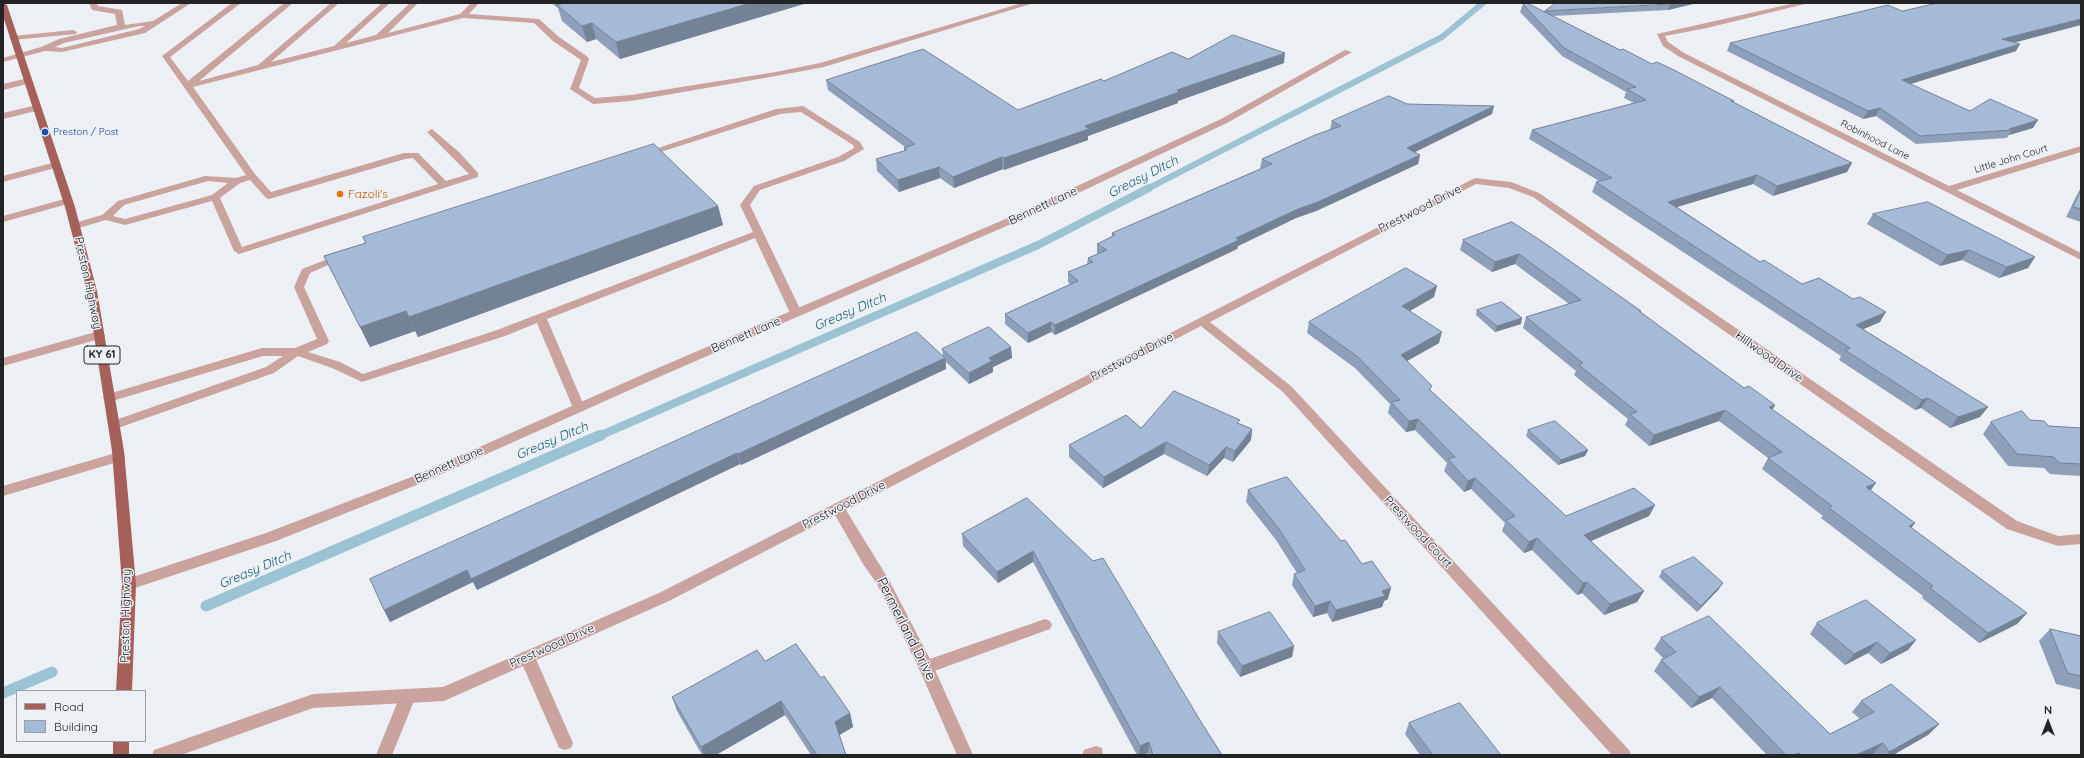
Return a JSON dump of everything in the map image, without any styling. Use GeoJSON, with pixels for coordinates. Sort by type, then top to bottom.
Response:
{"type":"FeatureCollection","features":[{"type":"Feature","properties":{"kind":"main road","name":"Preston Highway"},"geometry":{"type":"LineString","coordinates":[[3,5],[68,201],[92,291],[118,457],[129,584],[124,690]]}},
{"type":"Feature","properties":{"kind":"main road"},"geometry":{"type":"LineString","coordinates":[[121,742],[121,755]]}},
{"type":"Feature","properties":{"kind":"street"},"geometry":{"type":"LineString","coordinates":[[92,3],[95,8],[119,12],[121,27]]}},
{"type":"Feature","properties":{"kind":"street"},"geometry":{"type":"LineString","coordinates":[[44,49],[70,48],[142,31],[187,3]]}},
{"type":"Feature","properties":{"kind":"street"},"geometry":{"type":"LineString","coordinates":[[236,3],[166,56],[252,176],[269,196],[393,158],[415,155],[444,185]]}},
{"type":"Feature","properties":{"kind":"street"},"geometry":{"type":"LineString","coordinates":[[188,86],[289,3]]}},
{"type":"Feature","properties":{"kind":"street"},"geometry":{"type":"LineString","coordinates":[[260,68],[336,3]]}},
{"type":"Feature","properties":{"kind":"street"},"geometry":{"type":"LineString","coordinates":[[335,48],[386,3]]}},
{"type":"Feature","properties":{"kind":"street"},"geometry":{"type":"LineString","coordinates":[[379,37],[414,3]]}},
{"type":"Feature","properties":{"kind":"street"},"geometry":{"type":"LineString","coordinates":[[463,16],[475,3]]}},
{"type":"Feature","properties":{"kind":"street"},"geometry":{"type":"LineString","coordinates":[[188,86],[463,16],[536,22],[556,39],[585,59],[574,90],[593,101],[631,98],[821,65],[1030,3]]}},
{"type":"Feature","properties":{"kind":"street","name":"Robinhood Lane"},"geometry":{"type":"LineString","coordinates":[[1805,3],[1707,26],[1661,34],[1662,38],[1669,47],[1698,63],[2081,257]]}},
{"type":"Feature","properties":{"kind":"street"},"geometry":{"type":"LineString","coordinates":[[14,38],[155,22]]}},
{"type":"Feature","properties":{"kind":"street"},"geometry":{"type":"LineString","coordinates":[[3,60],[44,49],[62,41],[121,27]]}},
{"type":"Feature","properties":{"kind":"street","name":"Bennett Lane"},"geometry":{"type":"LineString","coordinates":[[129,584],[286,531],[419,479],[1021,216],[1224,121],[1348,52]]}},
{"type":"Feature","properties":{"kind":"street"},"geometry":{"type":"LineString","coordinates":[[3,87],[28,81]]}},
{"type":"Feature","properties":{"kind":"street"},"geometry":{"type":"LineString","coordinates":[[3,116],[37,108]]}},
{"type":"Feature","properties":{"kind":"street"},"geometry":{"type":"LineString","coordinates":[[638,156],[779,111],[803,109],[857,144],[859,149],[841,159],[757,188],[745,205],[796,313]]}},
{"type":"Feature","properties":{"kind":"street"},"geometry":{"type":"LineString","coordinates":[[215,197],[239,251],[475,175],[457,155],[432,132]]}},
{"type":"Feature","properties":{"kind":"street","name":"Little John Court"},"geometry":{"type":"LineString","coordinates":[[1948,190],[2081,149]]}},
{"type":"Feature","properties":{"kind":"street"},"geometry":{"type":"LineString","coordinates":[[3,178],[56,165]]}},
{"type":"Feature","properties":{"kind":"street"},"geometry":{"type":"LineString","coordinates":[[75,226],[106,217],[121,203],[208,178],[237,180],[252,176]]}},
{"type":"Feature","properties":{"kind":"street"},"geometry":{"type":"LineString","coordinates":[[106,217],[125,222],[215,197],[237,180]]}},
{"type":"Feature","properties":{"kind":"street","name":"Prestwood Drive"},"geometry":{"type":"LineString","coordinates":[[160,755],[313,701],[444,694],[664,597],[1475,180],[1501,182]]}},
{"type":"Feature","properties":{"kind":"street","name":"Hillwood Drive"},"geometry":{"type":"LineString","coordinates":[[1501,182],[1523,188],[1536,195],[1988,509],[2012,524],[2058,541],[2081,539]]}},
{"type":"Feature","properties":{"kind":"street"},"geometry":{"type":"LineString","coordinates":[[3,219],[68,201]]}},
{"type":"Feature","properties":{"kind":"street"},"geometry":{"type":"LineString","coordinates":[[109,398],[262,352],[297,352],[336,366],[362,378],[501,332],[759,233]]}},
{"type":"Feature","properties":{"kind":"street"},"geometry":{"type":"LineString","coordinates":[[114,426],[270,370],[297,352],[322,341],[299,287],[306,271],[355,252]]}},
{"type":"Feature","properties":{"kind":"street"},"geometry":{"type":"LineString","coordinates":[[540,317],[580,408]]}},
{"type":"Feature","properties":{"kind":"street","name":"Prestwood Court"},"geometry":{"type":"LineString","coordinates":[[1202,321],[1262,367],[1286,389],[1623,755]]}},
{"type":"Feature","properties":{"kind":"street"},"geometry":{"type":"LineString","coordinates":[[3,362],[99,334]]}},
{"type":"Feature","properties":{"kind":"street"},"geometry":{"type":"LineString","coordinates":[[3,491],[118,457]]}},
{"type":"Feature","properties":{"kind":"street","name":"Permerland Drive"},"geometry":{"type":"LineString","coordinates":[[838,508],[868,560],[882,580],[926,667],[965,755]]}},
{"type":"Feature","properties":{"kind":"street"},"geometry":{"type":"LineString","coordinates":[[926,667],[1045,626]]}},
{"type":"Feature","properties":{"kind":"street"},"geometry":{"type":"LineString","coordinates":[[527,657],[564,743]]}},
{"type":"Feature","properties":{"kind":"street"},"geometry":{"type":"LineString","coordinates":[[384,755],[408,696]]}},
{"type":"Feature","properties":{"kind":"building"},"geometry":{"type":"Polygon","coordinates":[[[566,3],[751,3],[616,42],[592,23],[582,26],[557,5],[566,3]]]}},
{"type":"Feature","properties":{"kind":"building"},"geometry":{"type":"Polygon","coordinates":[[[1523,3],[1527,3],[1620,50],[1623,49],[1652,64],[1657,62],[1674,70],[1852,163],[1777,186],[1757,175],[1668,202],[1760,262],[1764,260],[1802,284],[1819,278],[1853,299],[1860,297],[1886,312],[1856,325],[1988,407],[1958,417],[1928,398],[1922,400],[1845,350],[1850,348],[1596,182],[1612,178],[1532,130],[1646,100],[1627,89],[1636,87],[1564,48],[1523,3]]]}},
{"type":"Feature","properties":{"kind":"building"},"geometry":{"type":"Polygon","coordinates":[[[1556,3],[1676,3],[1545,11],[1556,3]]]}},
{"type":"Feature","properties":{"kind":"building"},"geometry":{"type":"Polygon","coordinates":[[[1938,3],[2081,3],[2081,19],[2002,39],[2020,44],[1902,80],[1970,111],[1990,99],[2038,120],[2009,129],[2012,130],[1920,136],[1880,108],[1868,111],[1730,43],[1888,5],[1902,11],[1938,3]]]}},
{"type":"Feature","properties":{"kind":"building"},"geometry":{"type":"Polygon","coordinates":[[[1233,35],[1285,53],[1177,90],[1179,92],[1085,126],[1089,129],[1004,158],[1002,157],[953,177],[939,167],[898,180],[876,159],[907,150],[904,148],[915,144],[826,80],[923,49],[1018,110],[1101,79],[1104,81],[1172,52],[1188,59],[1233,35]]]}},
{"type":"Feature","properties":{"kind":"building"},"geometry":{"type":"Polygon","coordinates":[[[1389,96],[1407,104],[1494,106],[1407,148],[1420,155],[1318,202],[1298,209],[1236,238],[1239,240],[1055,325],[1051,322],[1028,333],[1005,314],[1078,281],[1068,272],[1093,262],[1088,258],[1107,250],[1097,244],[1115,235],[1112,233],[1272,164],[1262,159],[1315,135],[1341,126],[1332,121],[1389,96]]]}},
{"type":"Feature","properties":{"kind":"building"},"geometry":{"type":"Polygon","coordinates":[[[654,144],[718,206],[409,317],[406,311],[360,327],[324,256],[366,243],[363,237],[654,144]]]}},
{"type":"Feature","properties":{"kind":"building"},"geometry":{"type":"Polygon","coordinates":[[[2081,190],[2081,209],[2073,207],[2081,190]]]}},
{"type":"Feature","properties":{"kind":"building"},"geometry":{"type":"Polygon","coordinates":[[[1928,202],[2035,257],[2007,267],[1969,250],[1947,255],[1873,214],[1928,202]]]}},
{"type":"Feature","properties":{"kind":"building"},"geometry":{"type":"Polygon","coordinates":[[[1512,222],[1641,311],[1639,311],[1744,388],[1749,386],[1775,405],[1769,407],[1876,483],[1866,487],[1915,523],[1909,526],[2027,613],[1988,633],[1930,588],[1933,586],[1829,508],[1832,506],[1768,458],[1782,452],[1725,410],[1654,435],[1630,414],[1637,412],[1579,365],[1583,363],[1526,317],[1581,300],[1519,254],[1495,262],[1463,240],[1512,222]]]}},
{"type":"Feature","properties":{"kind":"building"},"geometry":{"type":"Polygon","coordinates":[[[1406,268],[1437,286],[1402,306],[1442,332],[1401,355],[1432,386],[1429,389],[1566,516],[1634,488],[1655,505],[1584,535],[1644,591],[1610,604],[1587,582],[1583,583],[1537,538],[1529,542],[1506,520],[1515,516],[1475,478],[1468,481],[1448,459],[1455,457],[1418,419],[1409,421],[1391,402],[1400,400],[1358,357],[1309,322],[1406,268]]]}},
{"type":"Feature","properties":{"kind":"building"},"geometry":{"type":"Polygon","coordinates":[[[1502,302],[1522,318],[1497,326],[1477,310],[1502,302]]]}},
{"type":"Feature","properties":{"kind":"building"},"geometry":{"type":"Polygon","coordinates":[[[989,327],[1011,347],[989,358],[992,361],[969,373],[942,349],[989,327]]]}},
{"type":"Feature","properties":{"kind":"building"},"geometry":{"type":"Polygon","coordinates":[[[917,332],[945,358],[738,454],[737,453],[471,579],[467,570],[384,610],[370,579],[917,332]]]}},
{"type":"Feature","properties":{"kind":"building"},"geometry":{"type":"Polygon","coordinates":[[[1174,391],[1240,420],[1237,423],[1252,429],[1235,451],[1226,447],[1209,465],[1166,442],[1104,477],[1069,445],[1126,415],[1141,428],[1174,391]]]}},
{"type":"Feature","properties":{"kind":"building"},"geometry":{"type":"Polygon","coordinates":[[[2022,411],[2030,420],[2044,421],[2049,426],[2081,428],[2081,464],[2059,463],[2054,457],[2017,454],[1991,422],[2022,411]]]}},
{"type":"Feature","properties":{"kind":"building"},"geometry":{"type":"Polygon","coordinates":[[[1555,421],[1588,450],[1561,460],[1528,430],[1555,421]]]}},
{"type":"Feature","properties":{"kind":"building"},"geometry":{"type":"Polygon","coordinates":[[[1287,477],[1341,541],[1345,540],[1362,564],[1372,561],[1391,588],[1382,591],[1385,596],[1336,610],[1330,601],[1315,606],[1294,574],[1305,570],[1279,529],[1248,490],[1287,477]]]}},
{"type":"Feature","properties":{"kind":"building"},"geometry":{"type":"Polygon","coordinates":[[[1027,498],[1093,561],[1103,558],[1222,755],[1153,755],[1149,742],[1140,746],[1033,551],[997,572],[962,534],[1027,498]]]}},
{"type":"Feature","properties":{"kind":"building"},"geometry":{"type":"Polygon","coordinates":[[[1694,557],[1723,583],[1701,606],[1662,571],[1694,557]]]}},
{"type":"Feature","properties":{"kind":"building"},"geometry":{"type":"Polygon","coordinates":[[[1866,600],[1916,640],[1890,653],[1877,642],[1854,654],[1817,623],[1866,600]]]}},
{"type":"Feature","properties":{"kind":"building"},"geometry":{"type":"Polygon","coordinates":[[[1270,612],[1294,646],[1242,666],[1218,632],[1270,612]]]}},
{"type":"Feature","properties":{"kind":"building"},"geometry":{"type":"Polygon","coordinates":[[[1709,616],[1830,734],[1874,712],[1861,701],[1891,684],[1939,724],[1889,752],[1883,743],[1856,755],[1801,755],[1799,753],[1786,755],[1720,687],[1699,697],[1661,660],[1676,652],[1661,638],[1709,616]]]}},
{"type":"Feature","properties":{"kind":"building"},"geometry":{"type":"Polygon","coordinates":[[[2050,629],[2081,636],[2081,676],[2068,673],[2050,629]]]}},
{"type":"Feature","properties":{"kind":"building"},"geometry":{"type":"Polygon","coordinates":[[[796,644],[821,678],[824,676],[850,713],[835,722],[846,755],[817,755],[781,701],[701,747],[672,697],[757,650],[765,661],[796,644]]]}},
{"type":"Feature","properties":{"kind":"building"},"geometry":{"type":"Polygon","coordinates":[[[1460,703],[1501,755],[1433,755],[1409,723],[1460,703]]]}},
{"type":"Feature","properties":{"kind":"waterway","name":"Greasy Ditch"},"geometry":{"type":"LineString","coordinates":[[1147,189],[1442,37],[1483,3]]}},
{"type":"Feature","properties":{"kind":"waterway","name":"Greasy Ditch"},"geometry":{"type":"LineString","coordinates":[[599,436],[1038,245],[1149,188]]}},
{"type":"Feature","properties":{"kind":"waterway","name":"Greasy Ditch"},"geometry":{"type":"LineString","coordinates":[[206,606],[601,435]]}},
{"type":"Feature","properties":{"kind":"waterway","name":"Greasy Ditch"},"geometry":{"type":"LineString","coordinates":[[3,693],[52,672]]}},
{"type":"Feature","properties":{"kind":"place","name":"Preston / Post"},"geometry":{"type":"Point","coordinates":[45,132]}},
{"type":"Feature","properties":{"kind":"place","name":"Fazoli's"},"geometry":{"type":"Point","coordinates":[340,194]}}]}
